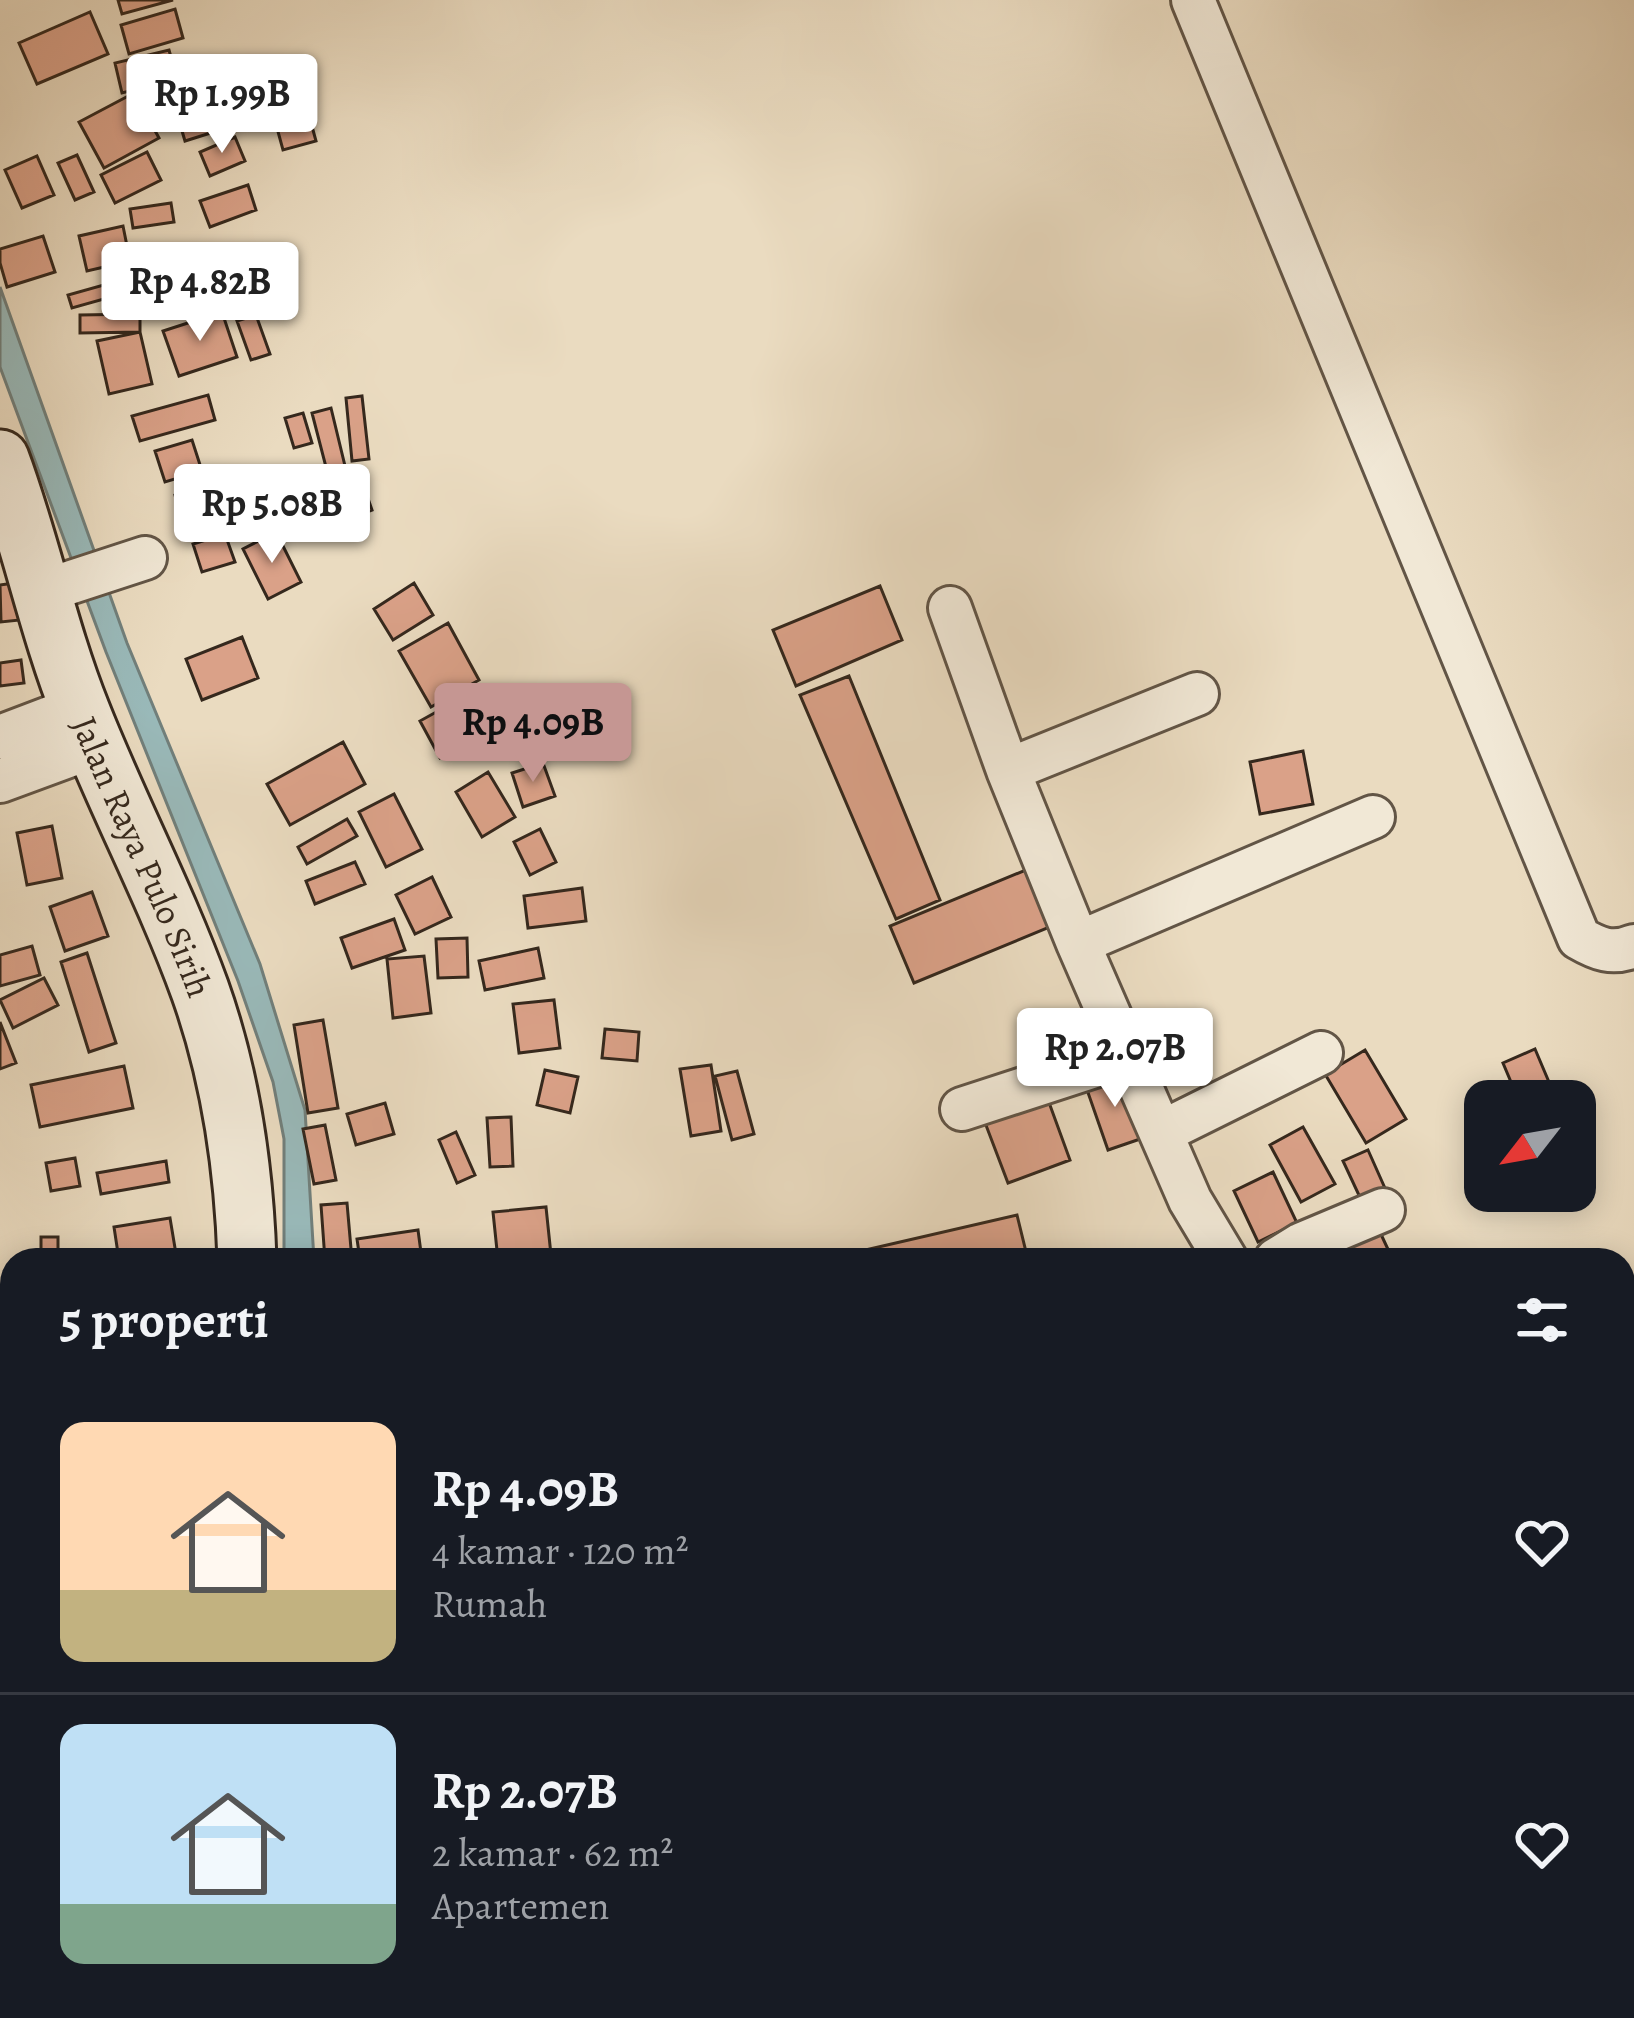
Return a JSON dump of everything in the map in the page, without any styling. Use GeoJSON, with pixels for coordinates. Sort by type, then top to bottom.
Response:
{"type":"FeatureCollection","features":[{"type":"Feature","properties":{"kind":"street"},"geometry":{"type":"LineString","coordinates":[[1193,0],[1579,938],[1600,950],[1634,946]]}},
{"type":"Feature","properties":{"kind":"street","name":"Jalan Raya Pulo Sirih"},"geometry":{"type":"LineString","coordinates":[[0,459],[54,588],[87,727],[201,992],[236,1131],[247,1248]]}},
{"type":"Feature","properties":{"kind":"street"},"geometry":{"type":"LineString","coordinates":[[54,588],[127,563]]}},
{"type":"Feature","properties":{"kind":"street"},"geometry":{"type":"LineString","coordinates":[[950,608],[1008,770],[1078,943],[1190,1200],[1219,1248]]}},
{"type":"Feature","properties":{"kind":"street"},"geometry":{"type":"LineString","coordinates":[[1008,770],[1197,694]]}},
{"type":"Feature","properties":{"kind":"street"},"geometry":{"type":"LineString","coordinates":[[0,737],[87,727]]}},
{"type":"Feature","properties":{"kind":"street"},"geometry":{"type":"LineString","coordinates":[[0,782],[87,727]]}},
{"type":"Feature","properties":{"kind":"street"},"geometry":{"type":"LineString","coordinates":[[1078,943],[1373,817]]}},
{"type":"Feature","properties":{"kind":"street"},"geometry":{"type":"LineString","coordinates":[[1162,1132],[1321,1053]]}},
{"type":"Feature","properties":{"kind":"street"},"geometry":{"type":"LineString","coordinates":[[962,1109],[1128,1055]]}},
{"type":"Feature","properties":{"kind":"street"},"geometry":{"type":"LineString","coordinates":[[1296,1248],[1383,1210]]}},
{"type":"Feature","properties":{"kind":"water"},"geometry":{"type":"Polygon","coordinates":[[[0,287],[127,643],[260,964],[305,1110],[313,1248],[284,1248],[284,1139],[273,1082],[0,367],[0,287]]]}},
{"type":"Feature","properties":{"kind":"building"},"geometry":{"type":"Polygon","coordinates":[[[118,0],[173,0],[122,14],[118,0]]]}},
{"type":"Feature","properties":{"kind":"building"},"geometry":{"type":"Polygon","coordinates":[[[175,9],[183,38],[129,54],[121,25],[175,9]]]}},
{"type":"Feature","properties":{"kind":"building"},"geometry":{"type":"Polygon","coordinates":[[[90,12],[108,54],[37,84],[19,43],[90,12]]]}},
{"type":"Feature","properties":{"kind":"building"},"geometry":{"type":"Polygon","coordinates":[[[169,50],[177,79],[122,93],[115,63],[169,50]]]}},
{"type":"Feature","properties":{"kind":"building"},"geometry":{"type":"Polygon","coordinates":[[[225,88],[236,125],[185,141],[174,104],[225,88]]]}},
{"type":"Feature","properties":{"kind":"building"},"geometry":{"type":"Polygon","coordinates":[[[134,93],[159,138],[104,168],[79,122],[134,93]]]}},
{"type":"Feature","properties":{"kind":"building"},"geometry":{"type":"Polygon","coordinates":[[[304,97],[316,141],[283,150],[271,106],[304,97]]]}},
{"type":"Feature","properties":{"kind":"building"},"geometry":{"type":"Polygon","coordinates":[[[235,137],[245,161],[210,176],[200,152],[235,137]]]}},
{"type":"Feature","properties":{"kind":"building"},"geometry":{"type":"Polygon","coordinates":[[[147,152],[161,180],[115,203],[101,175],[147,152]]]}},
{"type":"Feature","properties":{"kind":"building"},"geometry":{"type":"Polygon","coordinates":[[[77,155],[94,192],[75,200],[58,163],[77,155]]]}},
{"type":"Feature","properties":{"kind":"building"},"geometry":{"type":"Polygon","coordinates":[[[37,156],[54,195],[22,208],[5,170],[37,156]]]}},
{"type":"Feature","properties":{"kind":"building"},"geometry":{"type":"Polygon","coordinates":[[[248,185],[256,210],[210,227],[200,201],[248,185]]]}},
{"type":"Feature","properties":{"kind":"building"},"geometry":{"type":"Polygon","coordinates":[[[171,203],[174,222],[133,228],[130,209],[171,203]]]}},
{"type":"Feature","properties":{"kind":"building"},"geometry":{"type":"Polygon","coordinates":[[[123,226],[130,261],[87,271],[79,236],[123,226]]]}},
{"type":"Feature","properties":{"kind":"building"},"geometry":{"type":"Polygon","coordinates":[[[43,236],[55,272],[7,287],[0,249],[43,236]]]}},
{"type":"Feature","properties":{"kind":"building"},"geometry":{"type":"Polygon","coordinates":[[[283,258],[292,285],[233,305],[224,279],[283,258]]]}},
{"type":"Feature","properties":{"kind":"building"},"geometry":{"type":"Polygon","coordinates":[[[132,277],[136,290],[72,308],[68,295],[132,277]]]}},
{"type":"Feature","properties":{"kind":"building"},"geometry":{"type":"Polygon","coordinates":[[[222,312],[237,357],[179,376],[163,331],[222,312]]]}},
{"type":"Feature","properties":{"kind":"building"},"geometry":{"type":"Polygon","coordinates":[[[140,314],[140,332],[80,333],[80,315],[140,314]]]}},
{"type":"Feature","properties":{"kind":"building"},"geometry":{"type":"Polygon","coordinates":[[[256,315],[270,354],[251,360],[237,321],[256,315]]]}},
{"type":"Feature","properties":{"kind":"building"},"geometry":{"type":"Polygon","coordinates":[[[140,332],[152,384],[109,394],[97,341],[140,332]]]}},
{"type":"Feature","properties":{"kind":"building"},"geometry":{"type":"Polygon","coordinates":[[[208,395],[215,420],[140,441],[132,416],[208,395]]]}},
{"type":"Feature","properties":{"kind":"building"},"geometry":{"type":"Polygon","coordinates":[[[362,396],[369,459],[352,461],[346,398],[362,396]]]}},
{"type":"Feature","properties":{"kind":"building"},"geometry":{"type":"Polygon","coordinates":[[[331,408],[345,466],[327,471],[312,413],[331,408]]]}},
{"type":"Feature","properties":{"kind":"building"},"geometry":{"type":"Polygon","coordinates":[[[303,413],[312,443],[294,448],[285,418],[303,413]]]}},
{"type":"Feature","properties":{"kind":"building"},"geometry":{"type":"Polygon","coordinates":[[[192,440],[202,471],[165,482],[155,451],[192,440]]]}},
{"type":"Feature","properties":{"kind":"building"},"geometry":{"type":"Polygon","coordinates":[[[211,486],[218,514],[182,523],[175,495],[211,486]]]}},
{"type":"Feature","properties":{"kind":"building"},"geometry":{"type":"Polygon","coordinates":[[[364,487],[372,510],[334,524],[325,501],[364,487]]]}},
{"type":"Feature","properties":{"kind":"building"},"geometry":{"type":"Polygon","coordinates":[[[276,532],[301,582],[268,599],[243,549],[276,532]]]}},
{"type":"Feature","properties":{"kind":"building"},"geometry":{"type":"Polygon","coordinates":[[[225,534],[235,562],[202,572],[193,544],[225,534]]]}},
{"type":"Feature","properties":{"kind":"building"},"geometry":{"type":"Polygon","coordinates":[[[14,583],[20,620],[1,622],[0,585],[14,583]]]}},
{"type":"Feature","properties":{"kind":"building"},"geometry":{"type":"Polygon","coordinates":[[[414,583],[433,615],[393,640],[374,609],[414,583]]]}},
{"type":"Feature","properties":{"kind":"building"},"geometry":{"type":"Polygon","coordinates":[[[880,586],[902,640],[796,686],[773,630],[880,586]]]}},
{"type":"Feature","properties":{"kind":"building"},"geometry":{"type":"Polygon","coordinates":[[[448,623],[479,680],[431,707],[399,651],[448,623]]]}},
{"type":"Feature","properties":{"kind":"building"},"geometry":{"type":"Polygon","coordinates":[[[242,637],[258,678],[202,700],[186,659],[242,637]]]}},
{"type":"Feature","properties":{"kind":"building"},"geometry":{"type":"Polygon","coordinates":[[[21,660],[24,683],[0,686],[0,663],[21,660]]]}},
{"type":"Feature","properties":{"kind":"building"},"geometry":{"type":"Polygon","coordinates":[[[849,676],[940,900],[896,919],[800,695],[849,676]]]}},
{"type":"Feature","properties":{"kind":"building"},"geometry":{"type":"Polygon","coordinates":[[[476,690],[497,727],[440,758],[420,721],[476,690]]]}},
{"type":"Feature","properties":{"kind":"building"},"geometry":{"type":"Polygon","coordinates":[[[343,742],[365,784],[290,825],[267,784],[343,742]]]}},
{"type":"Feature","properties":{"kind":"building"},"geometry":{"type":"Polygon","coordinates":[[[1303,751],[1313,804],[1260,814],[1250,762],[1303,751]]]}},
{"type":"Feature","properties":{"kind":"building"},"geometry":{"type":"Polygon","coordinates":[[[543,763],[555,796],[523,807],[512,773],[543,763]]]}},
{"type":"Feature","properties":{"kind":"building"},"geometry":{"type":"Polygon","coordinates":[[[488,772],[515,817],[482,837],[456,792],[488,772]]]}},
{"type":"Feature","properties":{"kind":"building"},"geometry":{"type":"Polygon","coordinates":[[[394,794],[422,849],[386,867],[359,812],[394,794]]]}},
{"type":"Feature","properties":{"kind":"building"},"geometry":{"type":"Polygon","coordinates":[[[347,819],[357,836],[307,864],[298,847],[347,819]]]}},
{"type":"Feature","properties":{"kind":"building"},"geometry":{"type":"Polygon","coordinates":[[[52,826],[62,878],[27,885],[17,833],[52,826]]]}},
{"type":"Feature","properties":{"kind":"building"},"geometry":{"type":"Polygon","coordinates":[[[540,829],[556,862],[530,875],[514,842],[540,829]]]}},
{"type":"Feature","properties":{"kind":"building"},"geometry":{"type":"Polygon","coordinates":[[[355,862],[365,884],[315,904],[306,881],[355,862]]]}},
{"type":"Feature","properties":{"kind":"building"},"geometry":{"type":"Polygon","coordinates":[[[1033,867],[1057,924],[914,983],[890,926],[1033,867]]]}},
{"type":"Feature","properties":{"kind":"building"},"geometry":{"type":"Polygon","coordinates":[[[432,877],[451,917],[415,934],[396,895],[432,877]]]}},
{"type":"Feature","properties":{"kind":"building"},"geometry":{"type":"Polygon","coordinates":[[[582,888],[586,921],[528,928],[524,896],[582,888]]]}},
{"type":"Feature","properties":{"kind":"building"},"geometry":{"type":"Polygon","coordinates":[[[92,892],[108,936],[65,951],[50,907],[92,892]]]}},
{"type":"Feature","properties":{"kind":"building"},"geometry":{"type":"Polygon","coordinates":[[[394,919],[405,950],[352,968],[341,938],[394,919]]]}},
{"type":"Feature","properties":{"kind":"building"},"geometry":{"type":"Polygon","coordinates":[[[467,938],[468,977],[438,978],[436,939],[467,938]]]}},
{"type":"Feature","properties":{"kind":"building"},"geometry":{"type":"Polygon","coordinates":[[[32,946],[40,975],[0,986],[0,955],[32,946]]]}},
{"type":"Feature","properties":{"kind":"building"},"geometry":{"type":"Polygon","coordinates":[[[538,948],[544,978],[485,990],[479,961],[538,948]]]}},
{"type":"Feature","properties":{"kind":"building"},"geometry":{"type":"Polygon","coordinates":[[[87,953],[116,1043],[89,1052],[61,962],[87,953]]]}},
{"type":"Feature","properties":{"kind":"building"},"geometry":{"type":"Polygon","coordinates":[[[424,956],[431,1013],[393,1018],[387,959],[424,956]]]}},
{"type":"Feature","properties":{"kind":"building"},"geometry":{"type":"Polygon","coordinates":[[[44,978],[58,1005],[13,1028],[0,1000],[44,978]]]}},
{"type":"Feature","properties":{"kind":"building"},"geometry":{"type":"Polygon","coordinates":[[[554,1000],[560,1048],[519,1053],[513,1004],[554,1000]]]}},
{"type":"Feature","properties":{"kind":"building"},"geometry":{"type":"Polygon","coordinates":[[[323,1020],[338,1108],[308,1113],[294,1025],[323,1020]]]}},
{"type":"Feature","properties":{"kind":"building"},"geometry":{"type":"Polygon","coordinates":[[[0,1022],[16,1063],[0,1069],[0,1022]]]}},
{"type":"Feature","properties":{"kind":"building"},"geometry":{"type":"Polygon","coordinates":[[[605,1029],[639,1032],[637,1061],[602,1058],[605,1029]]]}},
{"type":"Feature","properties":{"kind":"building"},"geometry":{"type":"Polygon","coordinates":[[[1535,1049],[1548,1080],[1510,1080],[1503,1063],[1535,1049]]]}},
{"type":"Feature","properties":{"kind":"building"},"geometry":{"type":"Polygon","coordinates":[[[1365,1050],[1406,1119],[1366,1143],[1325,1074],[1365,1050]]]}},
{"type":"Feature","properties":{"kind":"building"},"geometry":{"type":"Polygon","coordinates":[[[711,1065],[721,1131],[691,1136],[680,1069],[711,1065]]]}},
{"type":"Feature","properties":{"kind":"building"},"geometry":{"type":"Polygon","coordinates":[[[124,1066],[133,1108],[40,1127],[31,1085],[124,1066]]]}},
{"type":"Feature","properties":{"kind":"building"},"geometry":{"type":"Polygon","coordinates":[[[545,1070],[578,1077],[570,1113],[537,1105],[545,1070]]]}},
{"type":"Feature","properties":{"kind":"building"},"geometry":{"type":"Polygon","coordinates":[[[1122,1070],[1146,1137],[1108,1150],[1085,1084],[1122,1070]]]}},
{"type":"Feature","properties":{"kind":"building"},"geometry":{"type":"Polygon","coordinates":[[[737,1071],[754,1134],[732,1140],[715,1076],[737,1071]]]}},
{"type":"Feature","properties":{"kind":"building"},"geometry":{"type":"Polygon","coordinates":[[[1047,1097],[1070,1160],[1008,1183],[984,1120],[1047,1097]]]}},
{"type":"Feature","properties":{"kind":"building"},"geometry":{"type":"Polygon","coordinates":[[[385,1103],[394,1134],[356,1145],[347,1114],[385,1103]]]}},
{"type":"Feature","properties":{"kind":"building"},"geometry":{"type":"Polygon","coordinates":[[[511,1117],[513,1166],[490,1167],[487,1118],[511,1117]]]}},
{"type":"Feature","properties":{"kind":"building"},"geometry":{"type":"Polygon","coordinates":[[[325,1125],[336,1180],[314,1184],[303,1129],[325,1125]]]}},
{"type":"Feature","properties":{"kind":"building"},"geometry":{"type":"Polygon","coordinates":[[[1303,1127],[1335,1184],[1301,1202],[1270,1145],[1303,1127]]]}},
{"type":"Feature","properties":{"kind":"building"},"geometry":{"type":"Polygon","coordinates":[[[456,1132],[475,1175],[457,1183],[439,1140],[456,1132]]]}},
{"type":"Feature","properties":{"kind":"building"},"geometry":{"type":"Polygon","coordinates":[[[1368,1150],[1388,1195],[1364,1206],[1343,1161],[1368,1150]]]}},
{"type":"Feature","properties":{"kind":"building"},"geometry":{"type":"Polygon","coordinates":[[[75,1158],[80,1186],[51,1191],[46,1163],[75,1158]]]}},
{"type":"Feature","properties":{"kind":"building"},"geometry":{"type":"Polygon","coordinates":[[[166,1161],[169,1182],[101,1194],[97,1173],[166,1161]]]}},
{"type":"Feature","properties":{"kind":"building"},"geometry":{"type":"Polygon","coordinates":[[[1273,1172],[1297,1223],[1258,1242],[1234,1191],[1273,1172]]]}},
{"type":"Feature","properties":{"kind":"building"},"geometry":{"type":"Polygon","coordinates":[[[347,1203],[351,1248],[324,1248],[321,1205],[347,1203]]]}},
{"type":"Feature","properties":{"kind":"building"},"geometry":{"type":"Polygon","coordinates":[[[546,1207],[550,1248],[497,1248],[493,1212],[546,1207]]]}},
{"type":"Feature","properties":{"kind":"building"},"geometry":{"type":"Polygon","coordinates":[[[1017,1215],[1025,1248],[874,1248],[1017,1215]]]}},
{"type":"Feature","properties":{"kind":"building"},"geometry":{"type":"Polygon","coordinates":[[[170,1218],[175,1248],[117,1248],[114,1227],[170,1218]]]}},
{"type":"Feature","properties":{"kind":"building"},"geometry":{"type":"Polygon","coordinates":[[[418,1230],[420,1248],[358,1248],[357,1239],[418,1230]]]}},
{"type":"Feature","properties":{"kind":"building"},"geometry":{"type":"Polygon","coordinates":[[[1379,1230],[1387,1248],[1341,1248],[1379,1230]]]}},
{"type":"Feature","properties":{"kind":"building"},"geometry":{"type":"Polygon","coordinates":[[[41,1237],[58,1237],[58,1248],[41,1248],[41,1237]]]}}]}
